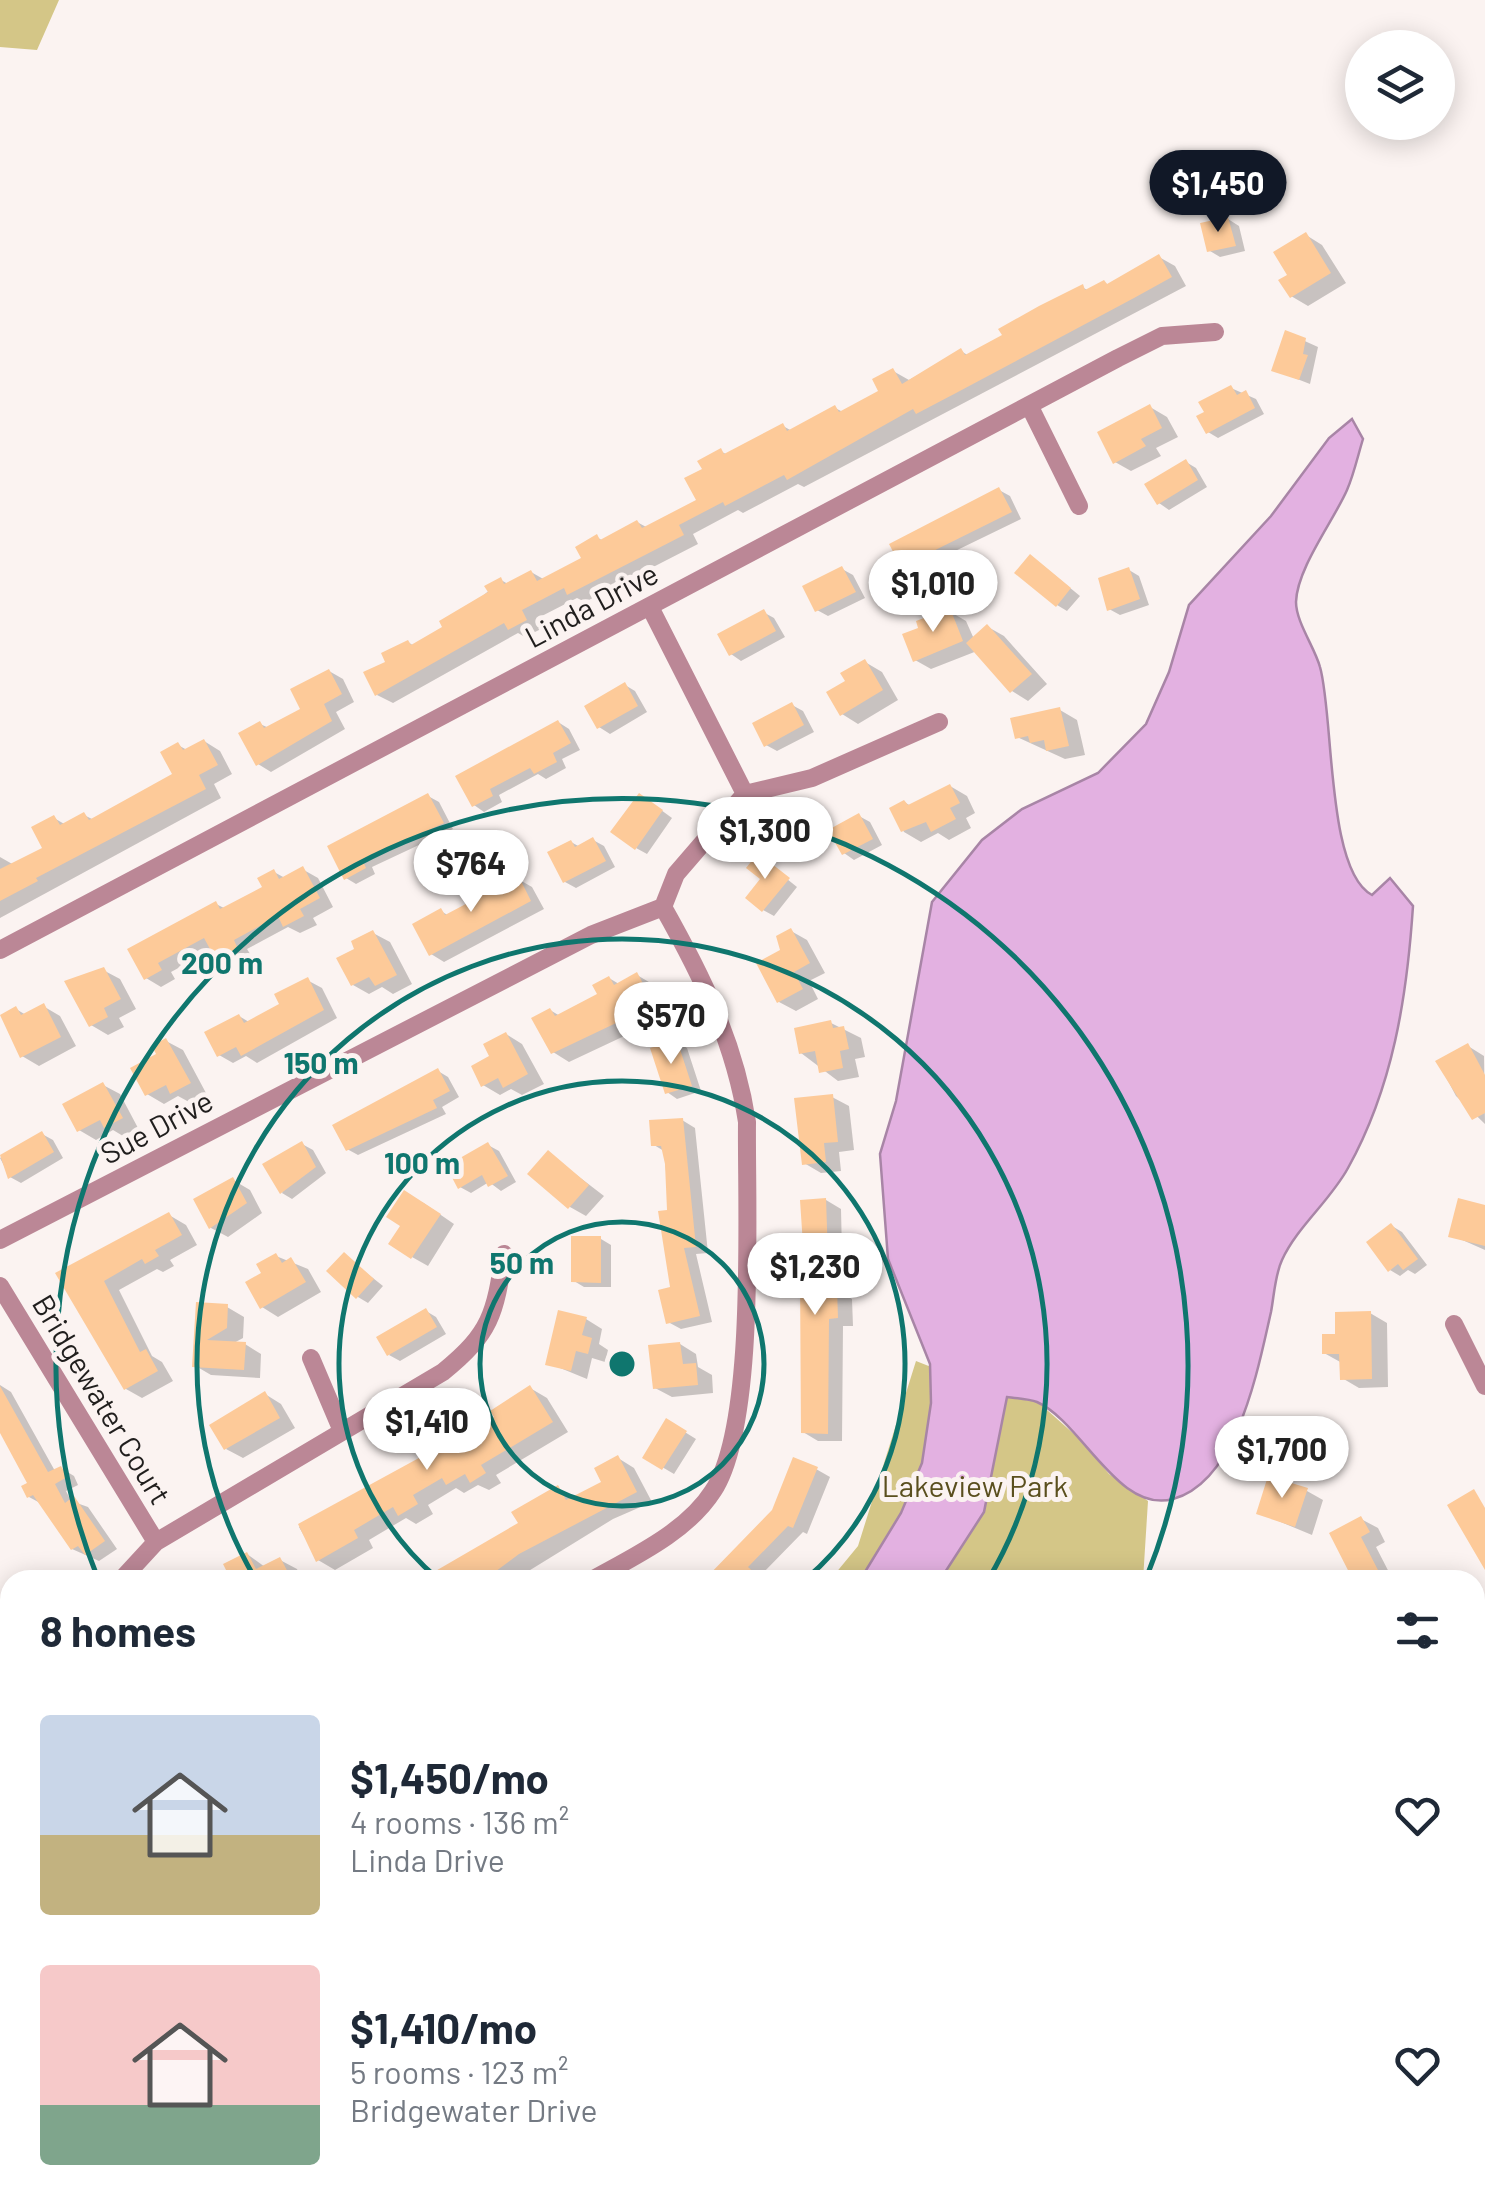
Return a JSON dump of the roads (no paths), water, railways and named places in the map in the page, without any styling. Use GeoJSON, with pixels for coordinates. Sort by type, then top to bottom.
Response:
{"type":"FeatureCollection","features":[{"type":"Feature","properties":{"kind":"street","name":"Linda Drive"},"geometry":{"type":"LineString","coordinates":[[0,950],[1162,336],[1215,332]]}},
{"type":"Feature","properties":{"kind":"street"},"geometry":{"type":"LineString","coordinates":[[1029,405],[1079,506]]}},
{"type":"Feature","properties":{"kind":"street"},"geometry":{"type":"LineString","coordinates":[[650,607],[745,794]]}},
{"type":"Feature","properties":{"kind":"street"},"geometry":{"type":"LineString","coordinates":[[608,1570],[683,1524],[712,1493],[730,1454],[740,1389],[746,1122],[740,1079],[720,1016],[663,907],[676,874],[745,794],[812,778],[938,722]]}},
{"type":"Feature","properties":{"kind":"street","name":"Sue Drive"},"geometry":{"type":"LineString","coordinates":[[0,1240],[574,943],[663,907]]}},
{"type":"Feature","properties":{"kind":"street"},"geometry":{"type":"LineString","coordinates":[[130,1570],[156,1542],[443,1372],[477,1345],[496,1305],[504,1254]]}},
{"type":"Feature","properties":{"kind":"street","name":"Bridgewater Court"},"geometry":{"type":"LineString","coordinates":[[0,1286],[156,1542]]}},
{"type":"Feature","properties":{"kind":"street"},"geometry":{"type":"LineString","coordinates":[[1454,1324],[1485,1386]]}},
{"type":"Feature","properties":{"kind":"street"},"geometry":{"type":"LineString","coordinates":[[311,1358],[342,1431]]}},
{"type":"Feature","properties":{"kind":"park label","name":"Lakeview Park"},"geometry":{"type":"Point","coordinates":[975,1487]}}]}
